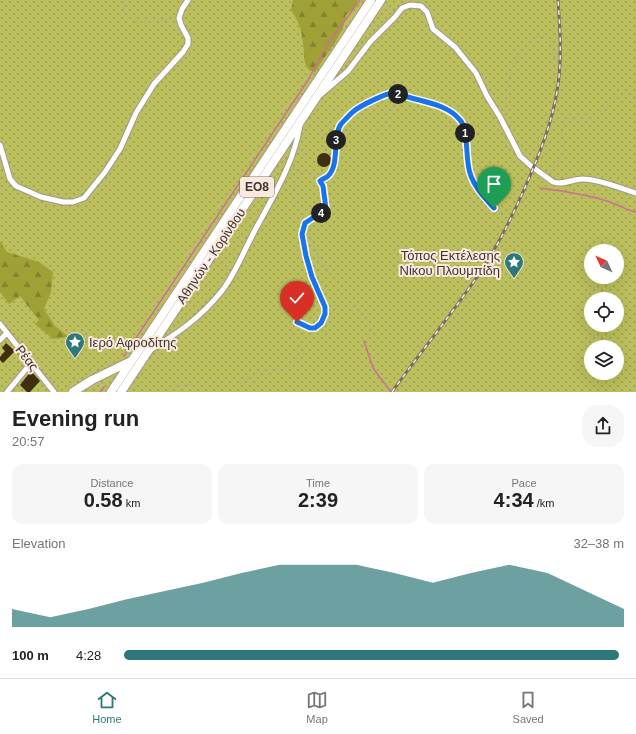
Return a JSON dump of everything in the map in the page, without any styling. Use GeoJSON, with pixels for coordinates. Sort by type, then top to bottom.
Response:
{"type":"FeatureCollection","features":[{"type":"Feature","properties":{"kind":"highway","name":"Αθηνών - Κορίνθου"},"geometry":{"type":"LineString","coordinates":[[111,392],[371,0]]}},
{"type":"Feature","properties":{"kind":"highway","name":"Αθηνών - Κορίνθου"},"geometry":{"type":"LineString","coordinates":[[121,392],[381,0]]}},
{"type":"Feature","properties":{"kind":"highway"},"geometry":{"type":"LineString","coordinates":[[73,392],[92,380],[131,361]]}},
{"type":"Feature","properties":{"kind":"street"},"geometry":{"type":"LineString","coordinates":[[0,145],[10,179],[14,185],[53,200],[73,202],[82,200],[88,195],[116,155],[136,113],[154,84],[186,47],[189,41],[179,18],[182,9],[188,0]]}},
{"type":"Feature","properties":{"kind":"street"},"geometry":{"type":"LineString","coordinates":[[316,99],[348,71],[370,42],[396,17],[402,8],[410,5],[419,5],[427,12],[433,29],[455,47],[474,70],[520,156],[531,166],[558,183],[564,183],[577,179],[588,179],[636,193]]}},
{"type":"Feature","properties":{"kind":"street"},"geometry":{"type":"LineString","coordinates":[[148,352],[193,322],[221,292],[234,272],[288,166],[300,122]]}},
{"type":"Feature","properties":{"kind":"street","name":"Ρέας"},"geometry":{"type":"LineString","coordinates":[[0,324],[54,392]]}},
{"type":"Feature","properties":{"kind":"street"},"geometry":{"type":"LineString","coordinates":[[0,340],[7,333]]}},
{"type":"Feature","properties":{"kind":"street"},"geometry":{"type":"LineString","coordinates":[[6,392],[31,363]]}},
{"type":"Feature","properties":{"kind":"path"},"geometry":{"type":"LineString","coordinates":[[123,0],[124,12],[128,17],[139,21],[160,21],[179,18]]}},
{"type":"Feature","properties":{"kind":"path"},"geometry":{"type":"LineString","coordinates":[[500,117],[506,108],[508,86],[514,65],[520,51],[529,41],[540,36],[548,39],[554,49],[554,66]]}},
{"type":"Feature","properties":{"kind":"path"},"geometry":{"type":"LineString","coordinates":[[546,176],[565,152],[565,145],[561,131],[566,119],[580,117],[588,120],[607,108],[608,104],[616,96],[624,95],[627,92],[636,97]]}},
{"type":"Feature","properties":{"kind":"path"},"geometry":{"type":"LineString","coordinates":[[320,181],[329,176],[336,152],[336,137],[341,125],[354,111],[376,99],[392,93],[436,105],[450,111],[461,121],[466,136],[466,156],[470,174],[479,191],[494,208],[503,213]]}},
{"type":"Feature","properties":{"kind":"path"},"geometry":{"type":"LineString","coordinates":[[364,144],[384,125],[400,95]]}},
{"type":"Feature","properties":{"kind":"path"},"geometry":{"type":"LineString","coordinates":[[169,392],[179,386],[193,384],[240,384],[266,370],[285,367],[305,352],[290,334],[293,327],[298,323],[310,328],[315,328],[321,323],[325,314],[325,307],[312,277],[302,234],[305,223],[326,209],[323,186],[317,177],[308,172],[296,171],[288,166]]}},
{"type":"Feature","properties":{"kind":"path"},"geometry":{"type":"LineString","coordinates":[[299,171],[292,192],[294,201],[301,212],[314,246],[328,272],[356,305],[380,342]]}},
{"type":"Feature","properties":{"kind":"shaded area"},"geometry":{"type":"Polygon","coordinates":[[[0,0],[636,0],[636,392],[0,392],[0,0]]]}},
{"type":"Feature","properties":{"kind":"green space"},"geometry":{"type":"Polygon","coordinates":[[[293,0],[358,0],[353,9],[346,15],[343,28],[336,41],[315,72],[309,70],[305,63],[301,30],[291,10],[293,0]]]}},
{"type":"Feature","properties":{"kind":"green space"},"geometry":{"type":"Polygon","coordinates":[[[0,241],[7,252],[39,262],[53,272],[51,292],[44,309],[55,326],[69,337],[53,339],[35,324],[39,320],[20,296],[9,304],[0,292],[0,241]]]}},
{"type":"Feature","properties":{"kind":"building"},"geometry":{"type":"Polygon","coordinates":[[[324,153],[329,155],[331,160],[329,165],[324,167],[319,165],[317,160],[319,155],[324,153]]]}},
{"type":"Feature","properties":{"kind":"building"},"geometry":{"type":"Polygon","coordinates":[[[6,343],[15,351],[3,363],[0,360],[0,357],[5,351],[2,348],[6,343]]]}},
{"type":"Feature","properties":{"kind":"building"},"geometry":{"type":"Polygon","coordinates":[[[31,371],[40,381],[30,392],[27,392],[20,385],[31,371]]]}},
{"type":"Feature","properties":{"kind":"waterway"},"geometry":{"type":"LineString","coordinates":[[124,356],[308,80],[327,45],[360,0]]}},
{"type":"Feature","properties":{"kind":"waterway"},"geometry":{"type":"LineString","coordinates":[[540,188],[590,196],[611,202],[636,212]]}},
{"type":"Feature","properties":{"kind":"waterway"},"geometry":{"type":"LineString","coordinates":[[364,341],[373,368],[391,392]]}},
{"type":"Feature","properties":{"kind":"waterway"},"geometry":{"type":"LineString","coordinates":[[100,392],[104,387]]}},
{"type":"Feature","properties":{"kind":"railway"},"geometry":{"type":"LineString","coordinates":[[392,392],[484,267],[508,225],[529,179],[549,126],[556,99],[560,53],[558,0]]}},
{"type":"Feature","properties":{"kind":"place","name":"Τόπος Εκτέλεσης Νίκου Πλουμπίδη"},"geometry":{"type":"Point","coordinates":[514,279]}},
{"type":"Feature","properties":{"kind":"place","name":"Ιερό Αφροδίτης"},"geometry":{"type":"Point","coordinates":[75,359]}},
{"type":"Feature","properties":{"kind":"route"},"geometry":{"type":"LineString","coordinates":[[297,322],[310,328],[315,328],[321,323],[325,314],[325,307],[312,277],[302,234],[305,223],[326,209],[323,186],[320,181],[329,176],[336,152],[336,137],[341,125],[354,111],[376,99],[392,93],[436,105],[450,111],[461,121],[466,136],[466,156],[470,174],[479,191],[494,208]]}}]}
